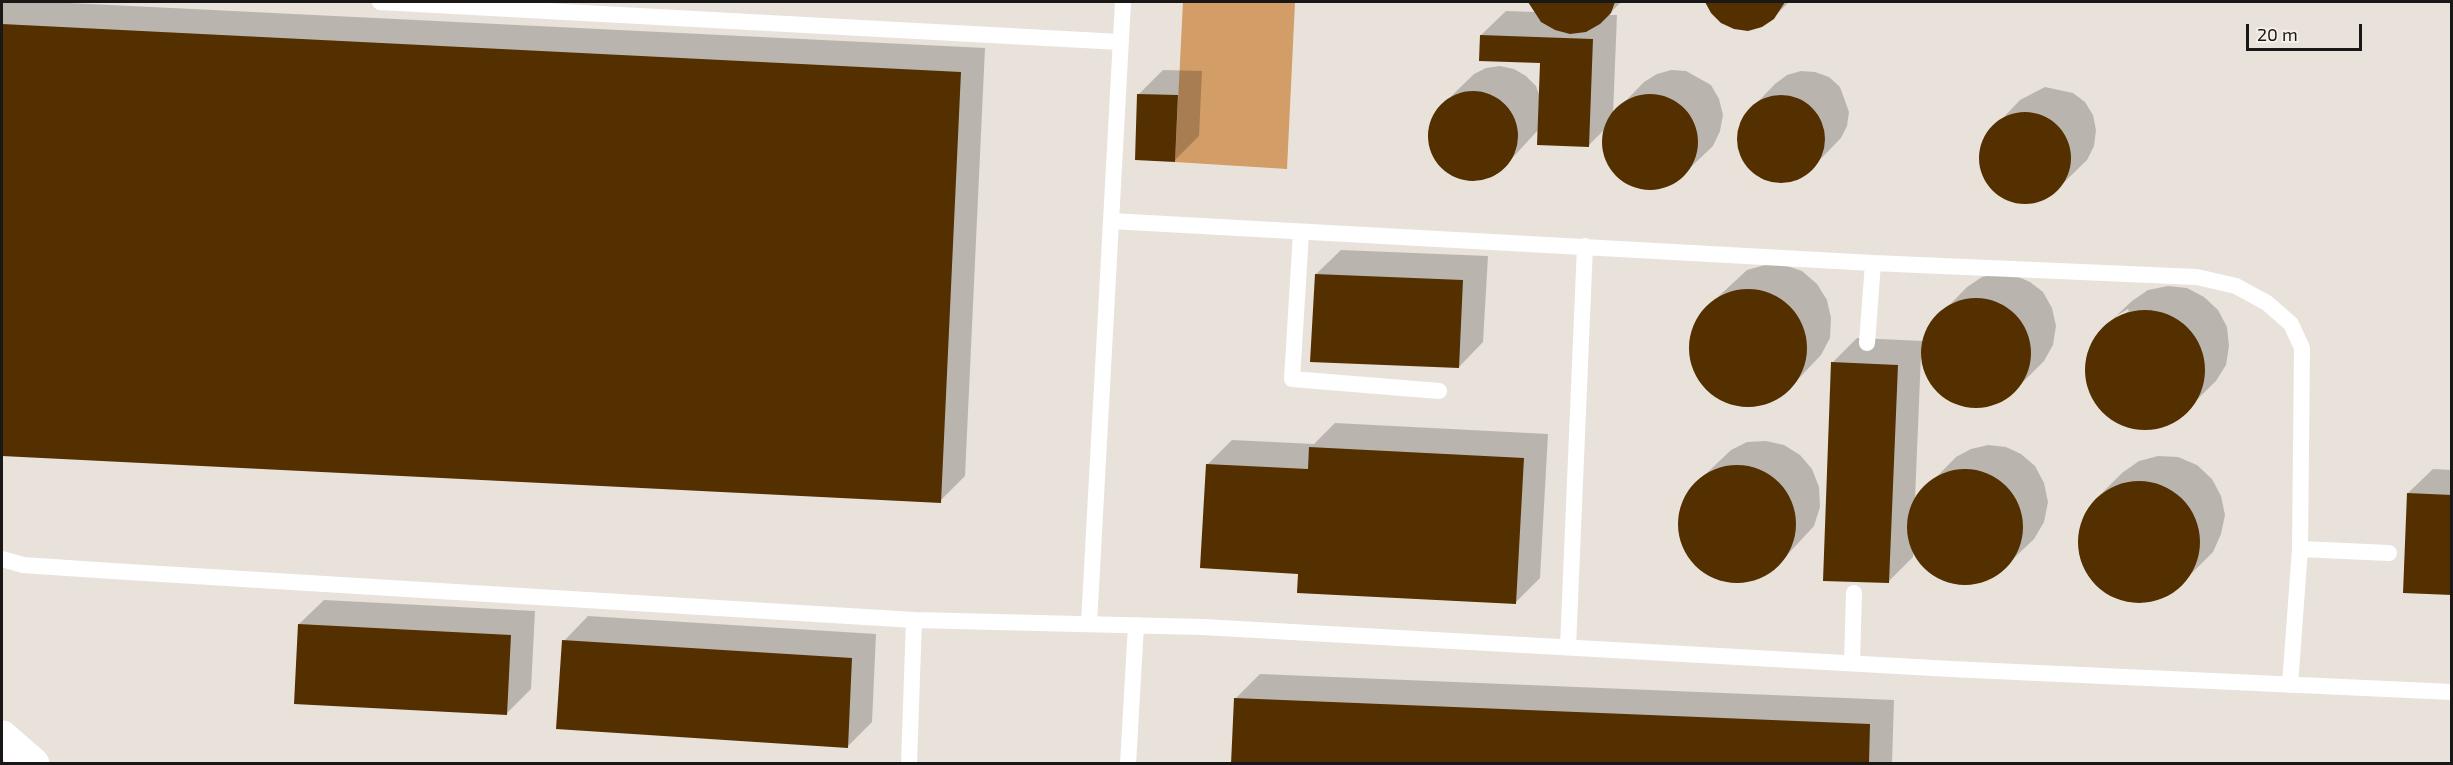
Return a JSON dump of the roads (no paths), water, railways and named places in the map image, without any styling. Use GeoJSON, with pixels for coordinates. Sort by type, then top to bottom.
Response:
{"type":"FeatureCollection","features":[{"type":"Feature","properties":{"kind":"main road"},"geometry":{"type":"LineString","coordinates":[[2,737],[33,764]]}},
{"type":"Feature","properties":{"kind":"lane"},"geometry":{"type":"LineString","coordinates":[[380,2],[1120,42]]}},
{"type":"Feature","properties":{"kind":"lane"},"geometry":{"type":"LineString","coordinates":[[1089,624],[1123,2]]}},
{"type":"Feature","properties":{"kind":"lane"},"geometry":{"type":"LineString","coordinates":[[1111,221],[1873,263],[2197,277],[2236,286],[2267,303],[2291,324],[2302,348],[2301,549],[2290,685]]}},
{"type":"Feature","properties":{"kind":"lane"},"geometry":{"type":"LineString","coordinates":[[1300,233],[1292,379],[1439,391]]}},
{"type":"Feature","properties":{"kind":"lane"},"geometry":{"type":"LineString","coordinates":[[1568,647],[1585,246]]}},
{"type":"Feature","properties":{"kind":"lane"},"geometry":{"type":"LineString","coordinates":[[1867,343],[1873,263]]}},
{"type":"Feature","properties":{"kind":"lane"},"geometry":{"type":"LineString","coordinates":[[2301,549],[2389,553]]}},
{"type":"Feature","properties":{"kind":"lane"},"geometry":{"type":"LineString","coordinates":[[2,559],[23,565],[112,572],[914,620],[1136,625],[2451,692]]}},
{"type":"Feature","properties":{"kind":"lane"},"geometry":{"type":"LineString","coordinates":[[1852,663],[1854,593]]}},
{"type":"Feature","properties":{"kind":"lane"},"geometry":{"type":"LineString","coordinates":[[909,764],[914,620]]}},
{"type":"Feature","properties":{"kind":"lane"},"geometry":{"type":"LineString","coordinates":[[1128,764],[1136,625]]}}]}
